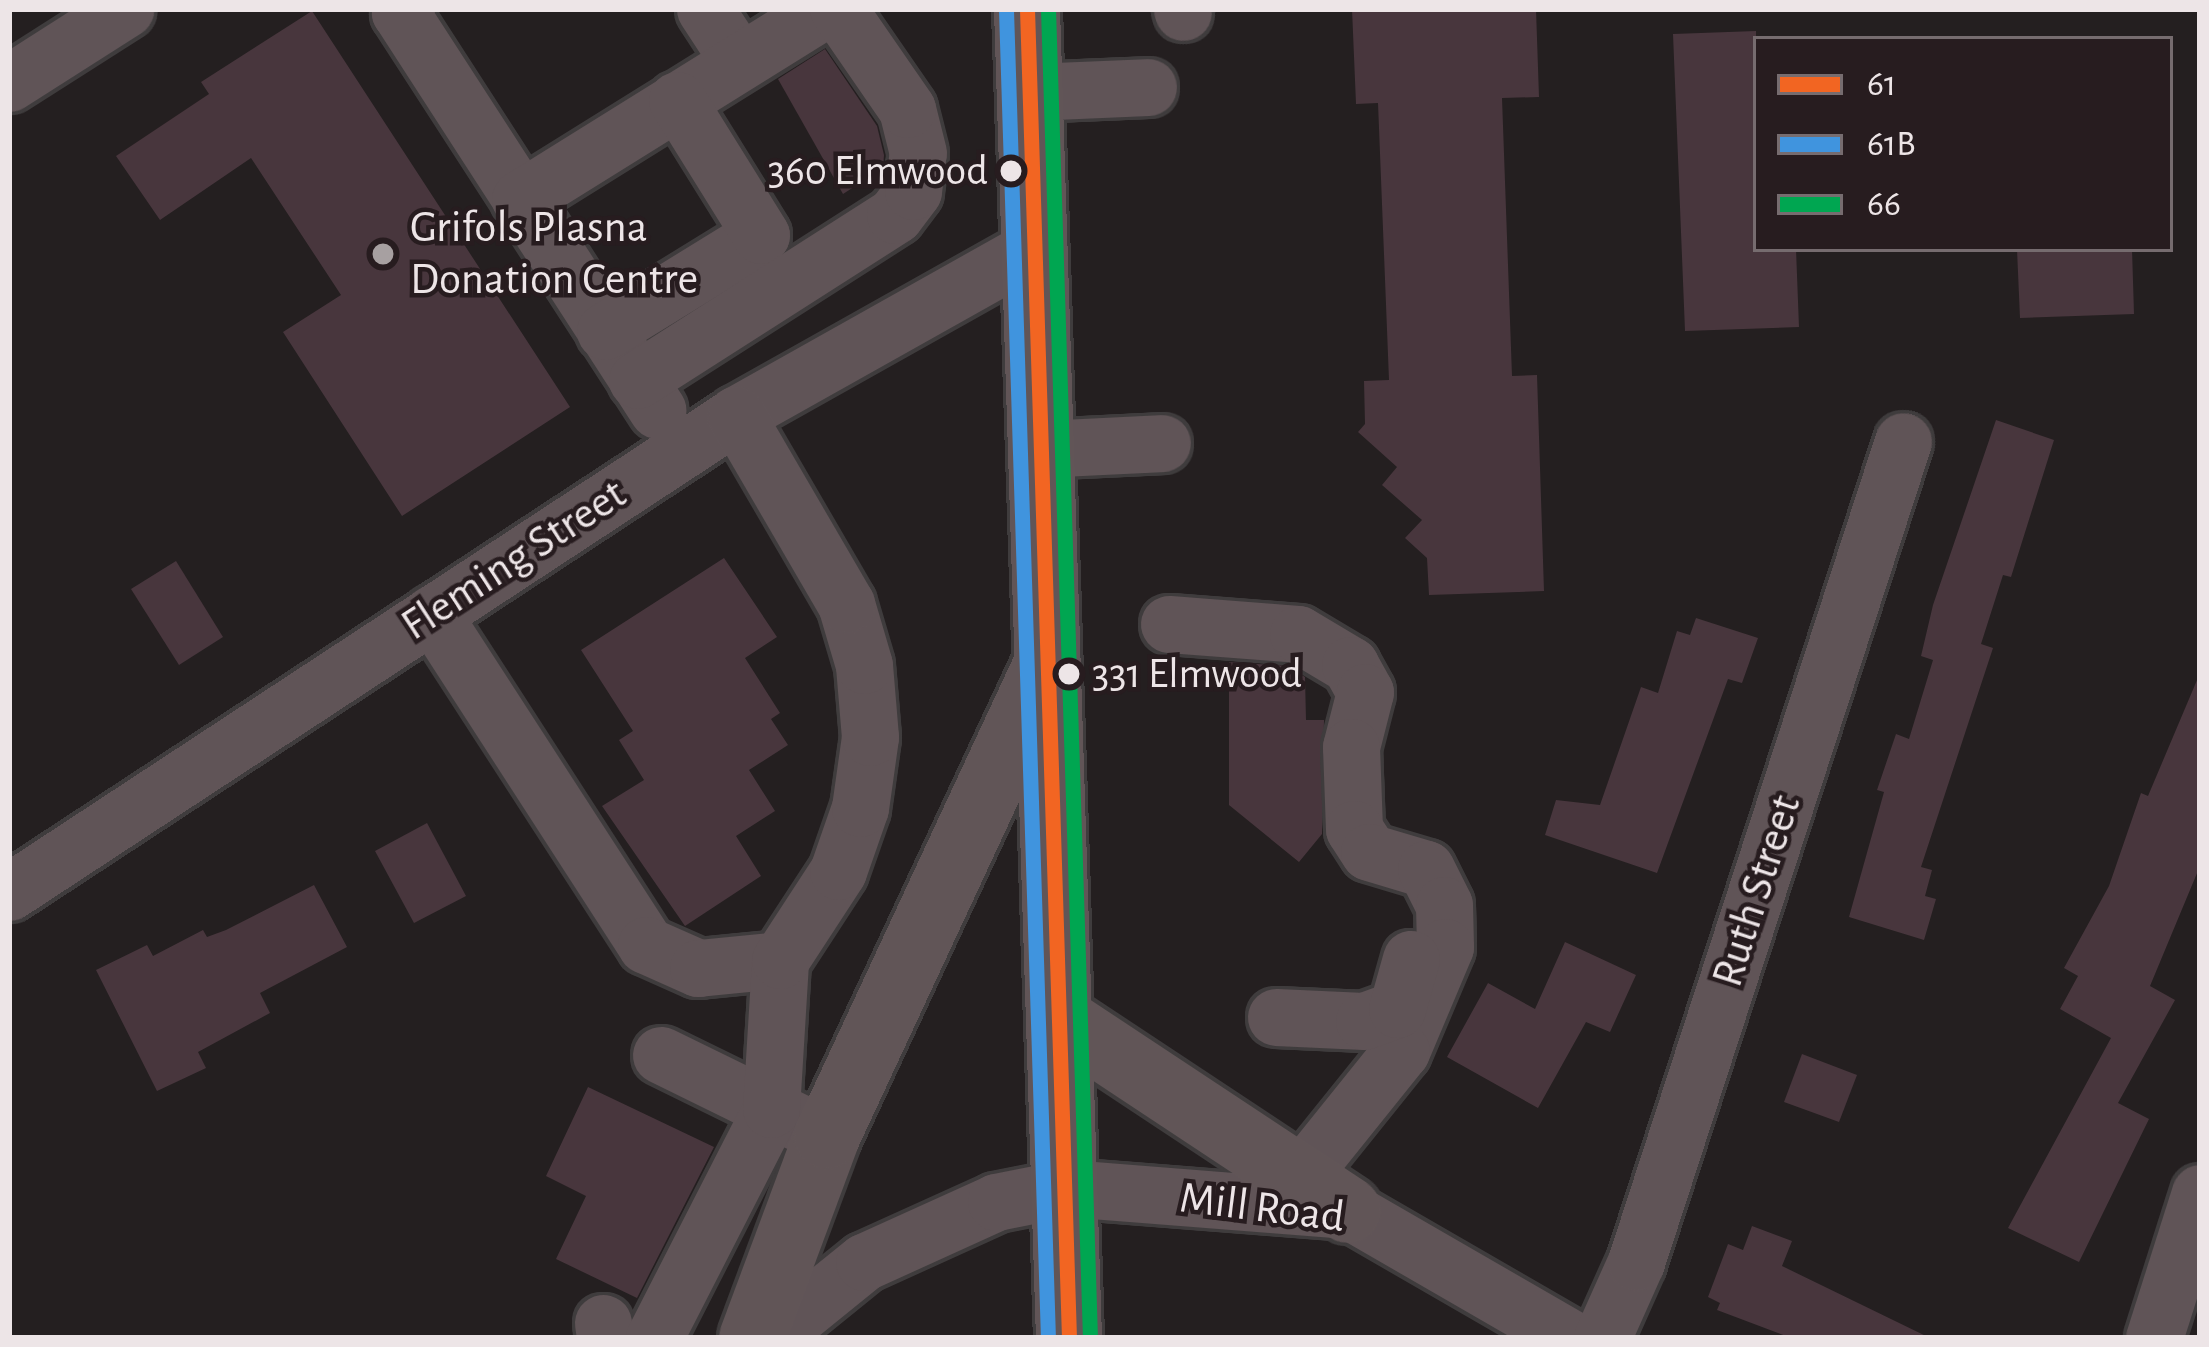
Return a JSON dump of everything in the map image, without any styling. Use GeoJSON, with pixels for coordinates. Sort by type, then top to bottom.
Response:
{"type":"FeatureCollection","features":[{"type":"Feature","properties":{"kind":"main road"},"geometry":{"type":"LineString","coordinates":[[1028,9],[1069,1338]]}},
{"type":"Feature","properties":{"kind":"main road"},"geometry":{"type":"LineString","coordinates":[[752,1338],[799,1122],[1048,661]]}},
{"type":"Feature","properties":{"kind":"main road"},"geometry":{"type":"LineString","coordinates":[[1061,1019],[1323,1194]]}},
{"type":"Feature","properties":{"kind":"street"},"geometry":{"type":"LineString","coordinates":[[9,83],[125,9]]}},
{"type":"Feature","properties":{"kind":"street"},"geometry":{"type":"LineString","coordinates":[[406,9],[400,12],[682,449]]}},
{"type":"Feature","properties":{"kind":"street"},"geometry":{"type":"LineString","coordinates":[[705,9],[739,61]]}},
{"type":"Feature","properties":{"kind":"street"},"geometry":{"type":"LineString","coordinates":[[520,199],[825,9]]}},
{"type":"Feature","properties":{"kind":"street"},"geometry":{"type":"LineString","coordinates":[[637,380],[895,215],[914,191],[918,153],[908,110],[838,9]]}},
{"type":"Feature","properties":{"kind":"street"},"geometry":{"type":"LineString","coordinates":[[1030,92],[1148,87]]}},
{"type":"Feature","properties":{"kind":"street"},"geometry":{"type":"LineString","coordinates":[[605,331],[761,235],[677,100]]}},
{"type":"Feature","properties":{"kind":"street","name":"Fleming Street"},"geometry":{"type":"LineString","coordinates":[[9,892],[736,415],[1033,248]]}},
{"type":"Feature","properties":{"kind":"street"},"geometry":{"type":"LineString","coordinates":[[621,1333],[799,1122],[780,960],[838,871],[860,808],[870,737],[864,665],[846,604],[736,415]]}},
{"type":"Feature","properties":{"kind":"street","name":"Ruth Street"},"geometry":{"type":"LineString","coordinates":[[1602,1338],[1636,1262],[1904,441]]}},
{"type":"Feature","properties":{"kind":"street"},"geometry":{"type":"LineString","coordinates":[[1041,449],[1162,443]]}},
{"type":"Feature","properties":{"kind":"street"},"geometry":{"type":"LineString","coordinates":[[432,614],[646,945],[698,968],[780,960]]}},
{"type":"Feature","properties":{"kind":"street"},"geometry":{"type":"LineString","coordinates":[[1169,624],[1298,634],[1350,665],[1365,692],[1351,747],[1354,829],[1369,853],[1426,869],[1444,905],[1445,947],[1430,995],[1323,1194]]}},
{"type":"Feature","properties":{"kind":"street"},"geometry":{"type":"LineString","coordinates":[[1276,1017],[1364,1021],[1397,1009],[1426,869]]}},
{"type":"Feature","properties":{"kind":"street"},"geometry":{"type":"LineString","coordinates":[[661,1054],[799,1122]]}},
{"type":"Feature","properties":{"kind":"street","name":"Mill Road"},"geometry":{"type":"LineString","coordinates":[[770,1338],[864,1262],[996,1202],[1067,1188],[1323,1194],[1570,1338]]}},
{"type":"Feature","properties":{"kind":"street"},"geometry":{"type":"LineString","coordinates":[[2154,1338],[2200,1193]]}},
{"type":"Feature","properties":{"kind":"building"},"geometry":{"type":"Polygon","coordinates":[[[1352,9],[1536,9],[1539,97],[1502,98],[1512,376],[1537,375],[1544,591],[1429,595],[1427,558],[1405,538],[1422,520],[1382,485],[1397,467],[1358,432],[1365,424],[1364,381],[1389,380],[1378,103],[1356,104],[1352,9]]]}},
{"type":"Feature","properties":{"kind":"building"},"geometry":{"type":"Polygon","coordinates":[[[312,11],[570,407],[402,516],[283,332],[341,295],[251,158],[160,220],[116,156],[209,94],[201,82],[312,11]]]}},
{"type":"Feature","properties":{"kind":"building"},"geometry":{"type":"Polygon","coordinates":[[[1756,31],[1753,252],[1796,252],[1799,327],[1685,331],[1673,34],[1756,31]]]}},
{"type":"Feature","properties":{"kind":"building"},"geometry":{"type":"Polygon","coordinates":[[[825,49],[877,126],[884,155],[883,168],[843,194],[778,79],[825,49]]]}},
{"type":"Feature","properties":{"kind":"building"},"geometry":{"type":"Polygon","coordinates":[[[2017,252],[2132,252],[2134,314],[2020,318],[2017,252]]]}},
{"type":"Feature","properties":{"kind":"building"},"geometry":{"type":"Polygon","coordinates":[[[1996,420],[2054,440],[2011,577],[2003,575],[1981,644],[1993,648],[1921,867],[1932,870],[1925,896],[1936,899],[1924,940],[1849,917],[1884,792],[1877,790],[1896,734],[1909,739],[1933,660],[1921,656],[1933,605],[1996,420]]]}},
{"type":"Feature","properties":{"kind":"building"},"geometry":{"type":"Polygon","coordinates":[[[724,558],[777,637],[745,658],[780,713],[771,719],[788,745],[749,770],[775,811],[736,836],[761,876],[685,926],[602,806],[644,780],[619,740],[633,731],[581,650],[724,558]]]}},
{"type":"Feature","properties":{"kind":"building"},"geometry":{"type":"Polygon","coordinates":[[[176,561],[223,637],[179,665],[131,589],[176,561]]]}},
{"type":"Feature","properties":{"kind":"building"},"geometry":{"type":"Polygon","coordinates":[[[1696,618],[1758,638],[1742,683],[1728,679],[1657,873],[1545,835],[1556,800],[1600,805],[1641,687],[1658,693],[1677,631],[1690,635],[1696,618]]]}},
{"type":"Feature","properties":{"kind":"building"},"geometry":{"type":"Polygon","coordinates":[[[1229,662],[1288,666],[1305,677],[1306,720],[1324,720],[1322,834],[1299,862],[1229,805],[1229,662]]]}},
{"type":"Feature","properties":{"kind":"building"},"geometry":{"type":"Polygon","coordinates":[[[2200,673],[2200,866],[2150,986],[2175,1000],[2118,1103],[2149,1119],[2079,1262],[2008,1228],[2111,1038],[2060,1009],[2078,976],[2064,968],[2109,886],[2141,793],[2148,796],[2200,673]]]}},
{"type":"Feature","properties":{"kind":"building"},"geometry":{"type":"Polygon","coordinates":[[[427,823],[466,896],[414,923],[375,851],[427,823]]]}},
{"type":"Feature","properties":{"kind":"building"},"geometry":{"type":"Polygon","coordinates":[[[314,885],[347,947],[260,993],[270,1013],[198,1052],[206,1068],[157,1091],[96,970],[147,945],[153,956],[203,930],[207,937],[226,930],[314,885]]]}},
{"type":"Feature","properties":{"kind":"building"},"geometry":{"type":"Polygon","coordinates":[[[1565,942],[1636,975],[1610,1032],[1586,1022],[1538,1108],[1447,1057],[1488,983],[1535,1009],[1565,942]]]}},
{"type":"Feature","properties":{"kind":"building"},"geometry":{"type":"Polygon","coordinates":[[[1802,1054],[1857,1075],[1839,1122],[1784,1102],[1802,1054]]]}},
{"type":"Feature","properties":{"kind":"building"},"geometry":{"type":"Polygon","coordinates":[[[588,1087],[714,1147],[637,1298],[556,1259],[586,1196],[546,1176],[588,1087]]]}},
{"type":"Feature","properties":{"kind":"building"},"geometry":{"type":"Polygon","coordinates":[[[1752,1226],[1792,1241],[1782,1266],[1930,1338],[1791,1338],[1717,1310],[1720,1303],[1708,1297],[1728,1244],[1743,1250],[1752,1226]]]}},
{"type":"Feature","properties":{"kind":"transit line","name":"61"},"geometry":{"type":"LineString","coordinates":[[1027,9],[1069,1338]]}},
{"type":"Feature","properties":{"kind":"transit line","name":"66"},"geometry":{"type":"LineString","coordinates":[[1048,9],[1090,1337]]}},
{"type":"Feature","properties":{"kind":"transit line","name":"61B"},"geometry":{"type":"LineString","coordinates":[[1006,10],[1048,1338]]}},
{"type":"Feature","properties":{"kind":"place","name":"360 Elmwood"},"geometry":{"type":"Point","coordinates":[1011,171]}},
{"type":"Feature","properties":{"kind":"place","name":"Grifols Plasna Donation Centre"},"geometry":{"type":"Point","coordinates":[383,254]}},
{"type":"Feature","properties":{"kind":"place","name":"331 Elmwood"},"geometry":{"type":"Point","coordinates":[1069,674]}}]}
